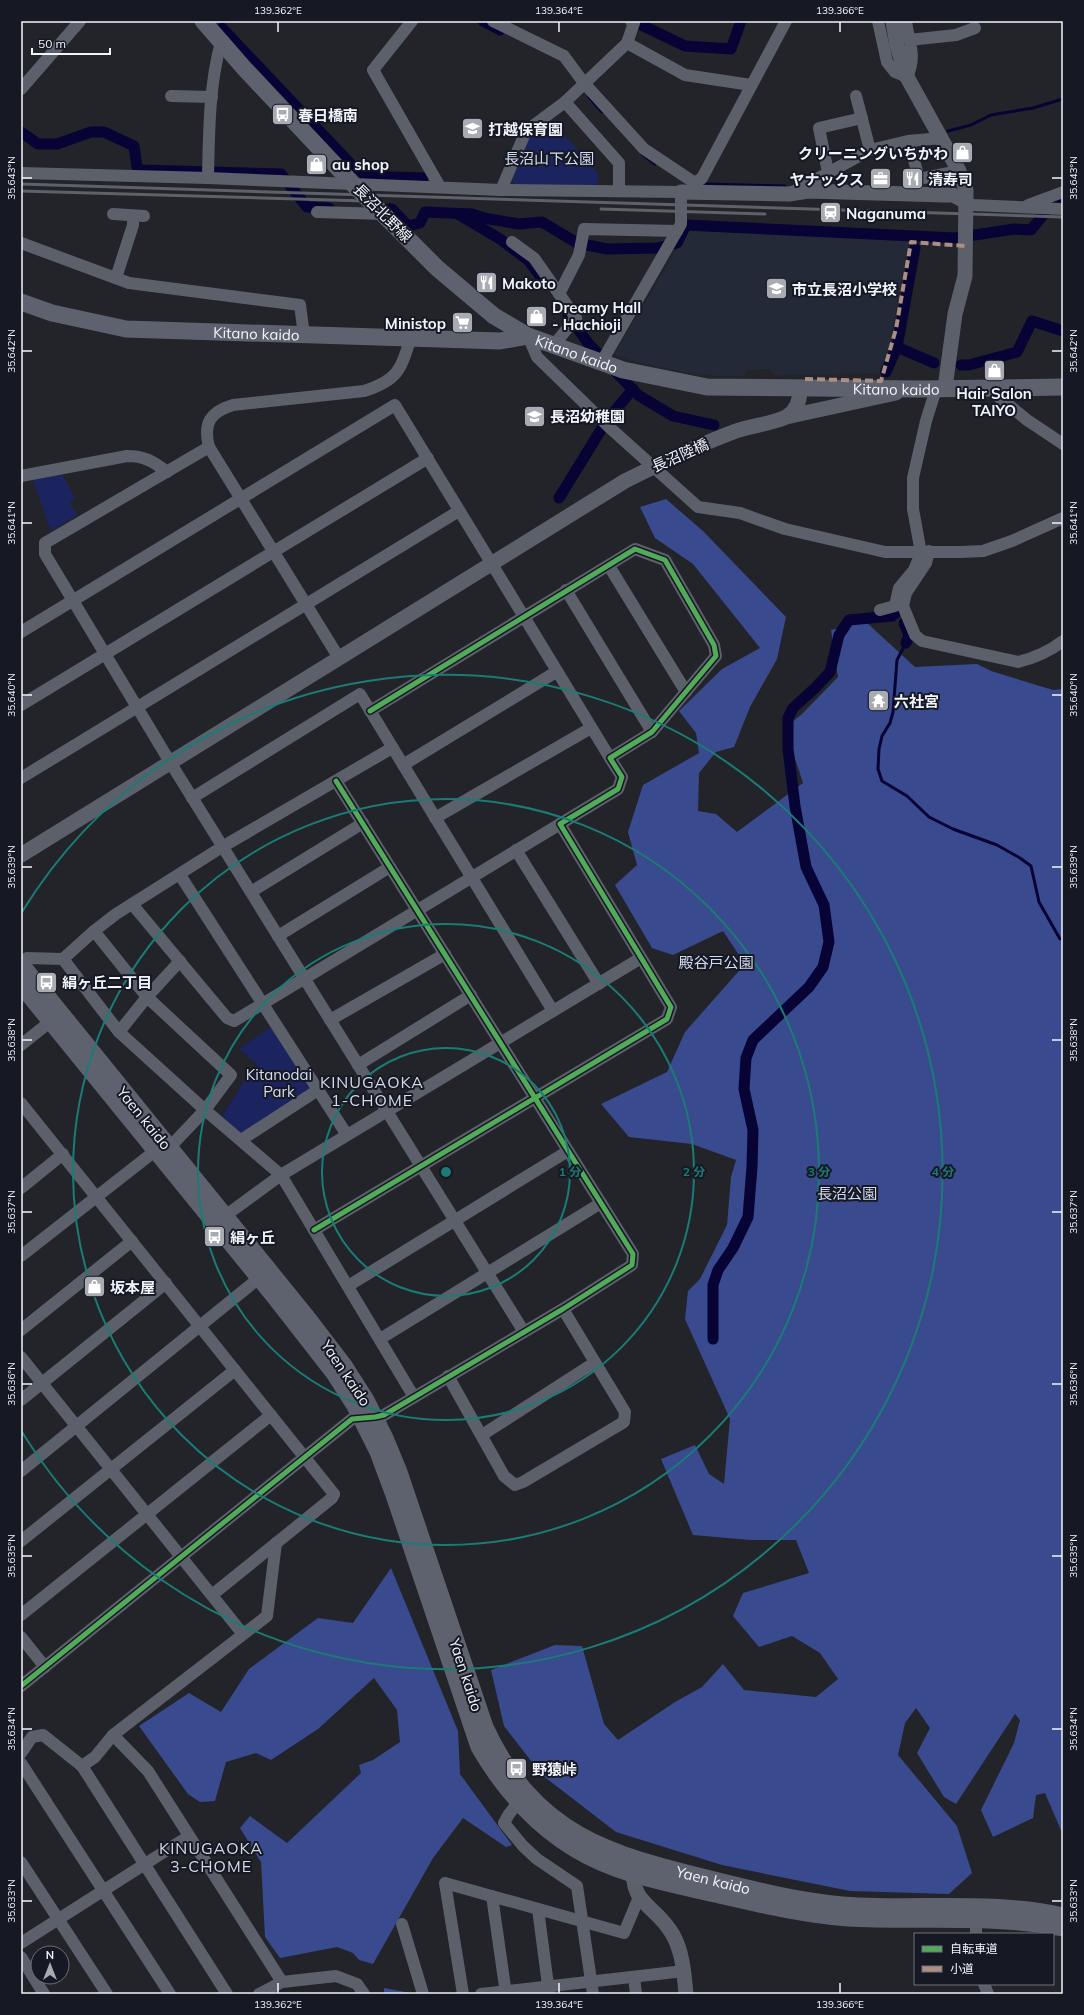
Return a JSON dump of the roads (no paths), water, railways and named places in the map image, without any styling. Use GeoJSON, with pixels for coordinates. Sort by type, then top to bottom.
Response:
{"type":"FeatureCollection","features":[{"type":"Feature","properties":{"kind":"main road","name":"長沼北野線"},"geometry":{"type":"LineString","coordinates":[[203,21],[353,184],[437,268],[494,316],[528,336]]}},
{"type":"Feature","properties":{"kind":"main road","name":"Kitano kaido"},"geometry":{"type":"LineString","coordinates":[[21,302],[52,314],[126,330],[500,341],[528,336],[601,363],[648,376],[701,386],[800,389],[1063,387]]}},
{"type":"Feature","properties":{"kind":"main road","name":"Yaen kaido"},"geometry":{"type":"LineString","coordinates":[[21,963],[162,1149],[225,1216],[334,1373],[368,1417],[399,1472],[481,1718],[499,1756],[529,1795],[558,1821],[582,1838],[605,1849],[634,1867],[780,1909],[824,1916],[976,1926],[1008,1920],[1063,1928]]}},
{"type":"Feature","properties":{"kind":"main road","name":"Yaen kaido"},"geometry":{"type":"LineString","coordinates":[[21,985],[162,1149],[264,1274]]}},
{"type":"Feature","properties":{"kind":"main road","name":"Yaen kaido"},"geometry":{"type":"LineString","coordinates":[[368,1417],[382,1463],[479,1747],[504,1786],[518,1803],[535,1820],[572,1848],[599,1862],[634,1867],[810,1902],[856,1906],[996,1908],[1035,1911],[1063,1916]]}},
{"type":"Feature","properties":{"kind":"street"},"geometry":{"type":"LineString","coordinates":[[21,88],[80,21]]}},
{"type":"Feature","properties":{"kind":"street"},"geometry":{"type":"LineString","coordinates":[[412,21],[373,70],[440,187]]}},
{"type":"Feature","properties":{"kind":"street"},"geometry":{"type":"LineString","coordinates":[[493,21],[564,56],[584,83],[644,150],[690,190]]}},
{"type":"Feature","properties":{"kind":"street"},"geometry":{"type":"LineString","coordinates":[[501,190],[526,131],[565,102],[627,43],[634,23],[631,21]]}},
{"type":"Feature","properties":{"kind":"street"},"geometry":{"type":"LineString","coordinates":[[601,363],[681,224],[690,190],[702,178],[786,21]]}},
{"type":"Feature","properties":{"kind":"street"},"geometry":{"type":"LineString","coordinates":[[878,21],[887,62],[895,72],[907,77]]}},
{"type":"Feature","properties":{"kind":"street"},"geometry":{"type":"LineString","coordinates":[[893,21],[897,46],[907,77],[960,170],[964,182],[966,202],[965,276],[934,389],[914,478],[913,509],[925,552],[926,563],[906,593],[903,606],[915,635],[922,641],[1018,662],[1030,659],[1054,648],[1063,641]]}},
{"type":"Feature","properties":{"kind":"street"},"geometry":{"type":"LineString","coordinates":[[906,21],[913,55],[912,66],[907,77]]}},
{"type":"Feature","properties":{"kind":"street"},"geometry":{"type":"LineString","coordinates":[[909,40],[956,35],[975,28]]}},
{"type":"Feature","properties":{"kind":"street"},"geometry":{"type":"LineString","coordinates":[[208,178],[215,62],[221,42]]}},
{"type":"Feature","properties":{"kind":"street"},"geometry":{"type":"LineString","coordinates":[[627,43],[685,75],[751,85]]}},
{"type":"Feature","properties":{"kind":"street"},"geometry":{"type":"LineString","coordinates":[[171,96],[212,97]]}},
{"type":"Feature","properties":{"kind":"street"},"geometry":{"type":"LineString","coordinates":[[856,96],[870,150]]}},
{"type":"Feature","properties":{"kind":"street"},"geometry":{"type":"LineString","coordinates":[[565,102],[619,163],[619,191]]}},
{"type":"Feature","properties":{"kind":"street"},"geometry":{"type":"LineString","coordinates":[[828,172],[819,128],[862,118]]}},
{"type":"Feature","properties":{"kind":"street"},"geometry":{"type":"LineString","coordinates":[[789,194],[870,150],[909,141],[942,138]]}},
{"type":"Feature","properties":{"kind":"street"},"geometry":{"type":"LineString","coordinates":[[909,141],[919,179],[960,170]]}},
{"type":"Feature","properties":{"kind":"street"},"geometry":{"type":"LineString","coordinates":[[21,173],[208,178],[501,190],[690,190],[789,194],[808,191],[944,195],[953,196],[973,205],[1063,209]]}},
{"type":"Feature","properties":{"kind":"street"},"geometry":{"type":"LineString","coordinates":[[1022,208],[1063,192]]}},
{"type":"Feature","properties":{"kind":"street"},"geometry":{"type":"LineString","coordinates":[[317,212],[384,214]]}},
{"type":"Feature","properties":{"kind":"street"},"geometry":{"type":"LineString","coordinates":[[113,214],[138,216],[133,225],[116,278]]}},
{"type":"Feature","properties":{"kind":"street"},"geometry":{"type":"LineString","coordinates":[[559,294],[579,255],[584,229],[677,231]]}},
{"type":"Feature","properties":{"kind":"street"},"geometry":{"type":"LineString","coordinates":[[512,242],[534,258],[576,318],[553,346]]}},
{"type":"Feature","properties":{"kind":"street"},"geometry":{"type":"LineString","coordinates":[[21,243],[129,283],[300,305],[304,335]]}},
{"type":"Feature","properties":{"kind":"street"},"geometry":{"type":"LineString","coordinates":[[528,336],[537,357],[609,428],[698,507],[740,513],[784,529],[885,552],[982,551],[1012,541],[1063,518]]}},
{"type":"Feature","properties":{"kind":"street"},"geometry":{"type":"LineString","coordinates":[[339,658],[210,447],[207,430],[210,418],[220,409],[233,405],[364,392],[380,386],[393,377],[404,363],[410,339]]}},
{"type":"Feature","properties":{"kind":"street"},"geometry":{"type":"LineString","coordinates":[[997,388],[999,397],[1027,420],[1063,444]]}},
{"type":"Feature","properties":{"kind":"street"},"geometry":{"type":"LineString","coordinates":[[786,417],[795,409],[800,400],[800,389]]}},
{"type":"Feature","properties":{"kind":"street","name":"長沼陸橋"},"geometry":{"type":"LineString","coordinates":[[21,855],[625,481],[703,444],[737,431],[786,417],[862,400],[934,389]]}},
{"type":"Feature","properties":{"kind":"street"},"geometry":{"type":"LineString","coordinates":[[21,632],[395,405],[524,616],[556,672],[622,777],[618,789],[234,1021],[228,1018],[132,904]]}},
{"type":"Feature","properties":{"kind":"street"},"geometry":{"type":"LineString","coordinates":[[210,447],[45,543],[45,554],[222,847],[524,1332]]}},
{"type":"Feature","properties":{"kind":"street"},"geometry":{"type":"LineString","coordinates":[[21,476],[126,456],[140,456],[151,460],[167,472]]}},
{"type":"Feature","properties":{"kind":"street"},"geometry":{"type":"LineString","coordinates":[[21,706],[428,458]]}},
{"type":"Feature","properties":{"kind":"street"},"geometry":{"type":"LineString","coordinates":[[21,778],[459,511]]}},
{"type":"Feature","properties":{"kind":"street"},"geometry":{"type":"LineString","coordinates":[[370,711],[635,549],[666,560],[714,645],[716,656],[652,732],[610,758]]}},
{"type":"Feature","properties":{"kind":"street"},"geometry":{"type":"LineString","coordinates":[[880,610],[896,606],[899,588],[914,570],[925,552]]}},
{"type":"Feature","properties":{"kind":"street"},"geometry":{"type":"LineString","coordinates":[[609,566],[686,692]]}},
{"type":"Feature","properties":{"kind":"street"},"geometry":{"type":"LineString","coordinates":[[566,590],[652,732]]}},
{"type":"Feature","properties":{"kind":"street"},"geometry":{"type":"LineString","coordinates":[[403,765],[556,672]]}},
{"type":"Feature","properties":{"kind":"street"},"geometry":{"type":"LineString","coordinates":[[192,798],[360,694],[553,1011]]}},
{"type":"Feature","properties":{"kind":"street"},"geometry":{"type":"LineString","coordinates":[[435,818],[591,728]]}},
{"type":"Feature","properties":{"kind":"street"},"geometry":{"type":"LineString","coordinates":[[21,963],[27,958],[63,959],[94,931],[132,904],[222,847],[392,748]]}},
{"type":"Feature","properties":{"kind":"street"},"geometry":{"type":"LineString","coordinates":[[21,1686],[352,1419],[384,1414],[563,1309],[632,1265],[633,1254],[336,781]]}},
{"type":"Feature","properties":{"kind":"street"},"geometry":{"type":"LineString","coordinates":[[250,892],[363,823]]}},
{"type":"Feature","properties":{"kind":"street"},"geometry":{"type":"LineString","coordinates":[[314,1230],[667,1019],[671,1007],[560,824]]}},
{"type":"Feature","properties":{"kind":"street"},"geometry":{"type":"LineString","coordinates":[[516,850],[599,984]]}},
{"type":"Feature","properties":{"kind":"street"},"geometry":{"type":"LineString","coordinates":[[278,936],[390,867]]}},
{"type":"Feature","properties":{"kind":"street"},"geometry":{"type":"LineString","coordinates":[[180,875],[347,1135]]}},
{"type":"Feature","properties":{"kind":"street"},"geometry":{"type":"LineString","coordinates":[[21,1256],[96,1197],[162,1149],[205,1110],[231,1075],[147,996],[94,931]]}},
{"type":"Feature","properties":{"kind":"street"},"geometry":{"type":"LineString","coordinates":[[330,1020],[445,954]]}},
{"type":"Feature","properties":{"kind":"street"},"geometry":{"type":"LineString","coordinates":[[225,1216],[281,1175],[641,958]]}},
{"type":"Feature","properties":{"kind":"street"},"geometry":{"type":"LineString","coordinates":[[63,959],[119,1032],[205,1110],[281,1175],[414,1397]]}},
{"type":"Feature","properties":{"kind":"street"},"geometry":{"type":"LineString","coordinates":[[119,1032],[147,996],[180,961]]}},
{"type":"Feature","properties":{"kind":"street"},"geometry":{"type":"LineString","coordinates":[[358,1065],[471,995]]}},
{"type":"Feature","properties":{"kind":"street"},"geometry":{"type":"LineString","coordinates":[[21,1045],[51,1021]]}},
{"type":"Feature","properties":{"kind":"street"},"geometry":{"type":"LineString","coordinates":[[241,1140],[318,1090]]}},
{"type":"Feature","properties":{"kind":"street"},"geometry":{"type":"LineString","coordinates":[[21,1103],[25,1116],[63,1154],[334,1494]]}},
{"type":"Feature","properties":{"kind":"street"},"geometry":{"type":"LineString","coordinates":[[348,1286],[568,1150]]}},
{"type":"Feature","properties":{"kind":"street"},"geometry":{"type":"LineString","coordinates":[[21,1188],[63,1154]]}},
{"type":"Feature","properties":{"kind":"street"},"geometry":{"type":"LineString","coordinates":[[380,1339],[601,1202]]}},
{"type":"Feature","properties":{"kind":"street"},"geometry":{"type":"LineString","coordinates":[[21,1330],[132,1241]]}},
{"type":"Feature","properties":{"kind":"street"},"geometry":{"type":"LineString","coordinates":[[21,1471],[264,1274]]}},
{"type":"Feature","properties":{"kind":"street"},"geometry":{"type":"LineString","coordinates":[[21,1400],[166,1284]]}},
{"type":"Feature","properties":{"kind":"street"},"geometry":{"type":"LineString","coordinates":[[448,1376],[504,1476],[515,1485],[624,1422],[624,1412],[563,1309]]}},
{"type":"Feature","properties":{"kind":"street"},"geometry":{"type":"LineString","coordinates":[[21,1356],[242,1633]]}},
{"type":"Feature","properties":{"kind":"street"},"geometry":{"type":"LineString","coordinates":[[482,1435],[594,1363]]}},
{"type":"Feature","properties":{"kind":"street"},"geometry":{"type":"LineString","coordinates":[[21,1541],[235,1370]]}},
{"type":"Feature","properties":{"kind":"street"},"geometry":{"type":"LineString","coordinates":[[21,1615],[271,1414]]}},
{"type":"Feature","properties":{"kind":"street"},"geometry":{"type":"LineString","coordinates":[[212,1595],[332,1498],[334,1494]]}},
{"type":"Feature","properties":{"kind":"street"},"geometry":{"type":"LineString","coordinates":[[212,1595],[334,1494]]}},
{"type":"Feature","properties":{"kind":"street"},"geometry":{"type":"LineString","coordinates":[[82,1766],[95,1758],[114,1735],[242,1633],[267,1616],[276,1543]]}},
{"type":"Feature","properties":{"kind":"street"},"geometry":{"type":"LineString","coordinates":[[21,1638],[45,1667]]}},
{"type":"Feature","properties":{"kind":"street"},"geometry":{"type":"LineString","coordinates":[[21,1753],[32,1737],[43,1735],[82,1766],[227,1994]]}},
{"type":"Feature","properties":{"kind":"street"},"geometry":{"type":"LineString","coordinates":[[114,1735],[148,1771],[282,1982]]}},
{"type":"Feature","properties":{"kind":"street"},"geometry":{"type":"LineString","coordinates":[[21,1763],[170,1994]]}},
{"type":"Feature","properties":{"kind":"street"},"geometry":{"type":"LineString","coordinates":[[518,1803],[504,1823],[523,1846],[537,1859],[577,1886],[593,1994]]}},
{"type":"Feature","properties":{"kind":"street"},"geometry":{"type":"LineString","coordinates":[[21,1943],[188,1836]]}},
{"type":"Feature","properties":{"kind":"street"},"geometry":{"type":"LineString","coordinates":[[21,1862],[106,1994]]}},
{"type":"Feature","properties":{"kind":"street"},"geometry":{"type":"LineString","coordinates":[[634,1867],[634,1889],[639,1897],[668,1926],[679,1949],[684,1971],[686,1994]]}},
{"type":"Feature","properties":{"kind":"street"},"geometry":{"type":"LineString","coordinates":[[463,1994],[445,1883],[624,1934],[639,1897]]}},
{"type":"Feature","properties":{"kind":"street"},"geometry":{"type":"LineString","coordinates":[[492,1896],[506,1993]]}},
{"type":"Feature","properties":{"kind":"street"},"geometry":{"type":"LineString","coordinates":[[538,1909],[549,1990]]}},
{"type":"Feature","properties":{"kind":"street"},"geometry":{"type":"LineString","coordinates":[[402,1924],[423,1994]]}},
{"type":"Feature","properties":{"kind":"street"},"geometry":{"type":"LineString","coordinates":[[21,1957],[44,1994]]}},
{"type":"Feature","properties":{"kind":"street"},"geometry":{"type":"LineString","coordinates":[[481,1994],[549,1990],[591,1981],[684,1971]]}},
{"type":"Feature","properties":{"kind":"street"},"geometry":{"type":"LineString","coordinates":[[260,1994],[282,1982],[336,1976],[357,1984],[364,1994]]}},
{"type":"Feature","properties":{"kind":"street"},"geometry":{"type":"LineString","coordinates":[[634,1976],[636,1994]]}},
{"type":"Feature","properties":{"kind":"waterway"},"geometry":{"type":"LineString","coordinates":[[483,21],[500,30]]}},
{"type":"Feature","properties":{"kind":"waterway"},"geometry":{"type":"LineString","coordinates":[[633,21],[685,46],[731,49],[741,21]]}},
{"type":"Feature","properties":{"kind":"waterway"},"geometry":{"type":"LineString","coordinates":[[222,28],[362,176],[423,178]]}},
{"type":"Feature","properties":{"kind":"waterway"},"geometry":{"type":"LineString","coordinates":[[589,97],[602,112]]}},
{"type":"Feature","properties":{"kind":"waterway"},"geometry":{"type":"LineString","coordinates":[[948,131],[971,125],[991,115],[1033,108],[1063,99]]}},
{"type":"Feature","properties":{"kind":"waterway"},"geometry":{"type":"LineString","coordinates":[[21,132],[38,144],[57,144],[91,132],[104,132],[134,146],[137,167],[140,170],[281,174],[307,207],[329,208]]}},
{"type":"Feature","properties":{"kind":"waterway"},"geometry":{"type":"LineString","coordinates":[[642,154],[655,164]]}},
{"type":"Feature","properties":{"kind":"waterway"},"geometry":{"type":"LineString","coordinates":[[706,184],[785,186]]}},
{"type":"Feature","properties":{"kind":"waterway"},"geometry":{"type":"LineString","coordinates":[[376,209],[392,209],[408,226],[420,223],[425,212],[472,214],[484,218],[519,224],[542,222],[577,243],[607,249],[657,248],[677,243],[686,225],[955,238],[1014,229],[1031,230],[1055,200],[1063,197]]}},
{"type":"Feature","properties":{"kind":"waterway"},"geometry":{"type":"LineString","coordinates":[[458,214],[500,239],[528,260],[543,280]]}},
{"type":"Feature","properties":{"kind":"waterway"},"geometry":{"type":"LineString","coordinates":[[886,372],[897,347],[915,248]]}},
{"type":"Feature","properties":{"kind":"waterway"},"geometry":{"type":"LineString","coordinates":[[568,315],[588,343],[638,395],[673,416],[714,425]]}},
{"type":"Feature","properties":{"kind":"waterway"},"geometry":{"type":"LineString","coordinates":[[961,365],[969,365],[1017,352],[1032,321],[1063,331]]}},
{"type":"Feature","properties":{"kind":"waterway"},"geometry":{"type":"LineString","coordinates":[[897,347],[934,363]]}},
{"type":"Feature","properties":{"kind":"waterway"},"geometry":{"type":"LineString","coordinates":[[559,498],[607,420],[633,389]]}},
{"type":"Feature","properties":{"kind":"waterway"},"geometry":{"type":"LineString","coordinates":[[713,1339],[713,1285],[718,1270],[733,1248],[748,1217],[753,1130],[744,1089],[746,1058],[753,1040],[809,987],[823,967],[829,942],[824,905],[806,867],[795,806],[788,749],[788,718],[793,708],[830,672],[839,635],[849,620],[892,616],[899,610]]}},
{"type":"Feature","properties":{"kind":"waterway"},"geometry":{"type":"LineString","coordinates":[[904,623],[909,635],[906,643]]}},
{"type":"Feature","properties":{"kind":"waterway"},"geometry":{"type":"LineString","coordinates":[[906,643],[897,660],[893,712],[890,723],[882,736],[879,749],[878,769],[882,781],[907,796],[929,817],[953,829],[997,845],[1031,866],[1039,902],[1060,939]]}},
{"type":"Feature","properties":{"kind":"railway"},"geometry":{"type":"LineString","coordinates":[[21,184],[1063,217]]}},
{"type":"Feature","properties":{"kind":"railway"},"geometry":{"type":"LineString","coordinates":[[21,191],[365,201]]}},
{"type":"Feature","properties":{"kind":"railway"},"geometry":{"type":"LineString","coordinates":[[601,209],[765,214]]}},
{"type":"Feature","properties":{"kind":"place","name":"春日橋南"},"geometry":{"type":"Point","coordinates":[283,115]}},
{"type":"Feature","properties":{"kind":"place","name":"打越保育園"},"geometry":{"type":"Point","coordinates":[472,129]}},
{"type":"Feature","properties":{"kind":"place","name":"クリーニングいちかわ"},"geometry":{"type":"Point","coordinates":[963,153]}},
{"type":"Feature","properties":{"kind":"place","name":"au shop"},"geometry":{"type":"Point","coordinates":[316,164]}},
{"type":"Feature","properties":{"kind":"place","name":"ヤナックス"},"geometry":{"type":"Point","coordinates":[880,179]}},
{"type":"Feature","properties":{"kind":"place","name":"清寿司"},"geometry":{"type":"Point","coordinates":[912,179]}},
{"type":"Feature","properties":{"kind":"place","name":"Naganuma"},"geometry":{"type":"Point","coordinates":[830,213]}},
{"type":"Feature","properties":{"kind":"place","name":"Makoto"},"geometry":{"type":"Point","coordinates":[486,283]}},
{"type":"Feature","properties":{"kind":"place","name":"市立長沼小学校"},"geometry":{"type":"Point","coordinates":[777,289]}},
{"type":"Feature","properties":{"kind":"place","name":"Dreamy Hall - Hachioji"},"geometry":{"type":"Point","coordinates":[536,316]}},
{"type":"Feature","properties":{"kind":"place","name":"Ministop"},"geometry":{"type":"Point","coordinates":[462,323]}},
{"type":"Feature","properties":{"kind":"place","name":"Hair Salon TAIYO"},"geometry":{"type":"Point","coordinates":[994,370]}},
{"type":"Feature","properties":{"kind":"place","name":"長沼幼稚園"},"geometry":{"type":"Point","coordinates":[535,416]}},
{"type":"Feature","properties":{"kind":"place","name":"六社宮"},"geometry":{"type":"Point","coordinates":[878,701]}},
{"type":"Feature","properties":{"kind":"place","name":"絹ヶ丘二丁目"},"geometry":{"type":"Point","coordinates":[46,982]}},
{"type":"Feature","properties":{"kind":"place","name":"絹ヶ丘"},"geometry":{"type":"Point","coordinates":[215,1237]}},
{"type":"Feature","properties":{"kind":"place","name":"坂本屋"},"geometry":{"type":"Point","coordinates":[95,1287]}},
{"type":"Feature","properties":{"kind":"place","name":"野猿峠"},"geometry":{"type":"Point","coordinates":[516,1769]}},
{"type":"Feature","properties":{"kind":"district","name":"KINUGAOKA 1-CHOME"},"geometry":{"type":"Point","coordinates":[372,1091]}},
{"type":"Feature","properties":{"kind":"district","name":"KINUGAOKA 3-CHOME"},"geometry":{"type":"Point","coordinates":[211,1857]}},
{"type":"Feature","properties":{"kind":"park label","name":"長沼山下公園"},"geometry":{"type":"Point","coordinates":[549,158]}},
{"type":"Feature","properties":{"kind":"park label","name":"殿谷戸公園"},"geometry":{"type":"Point","coordinates":[716,962]}},
{"type":"Feature","properties":{"kind":"park label","name":"Kitanodai Park"},"geometry":{"type":"Point","coordinates":[279,1082]}},
{"type":"Feature","properties":{"kind":"park label","name":"長沼公園"},"geometry":{"type":"Point","coordinates":[847,1193]}}]}
